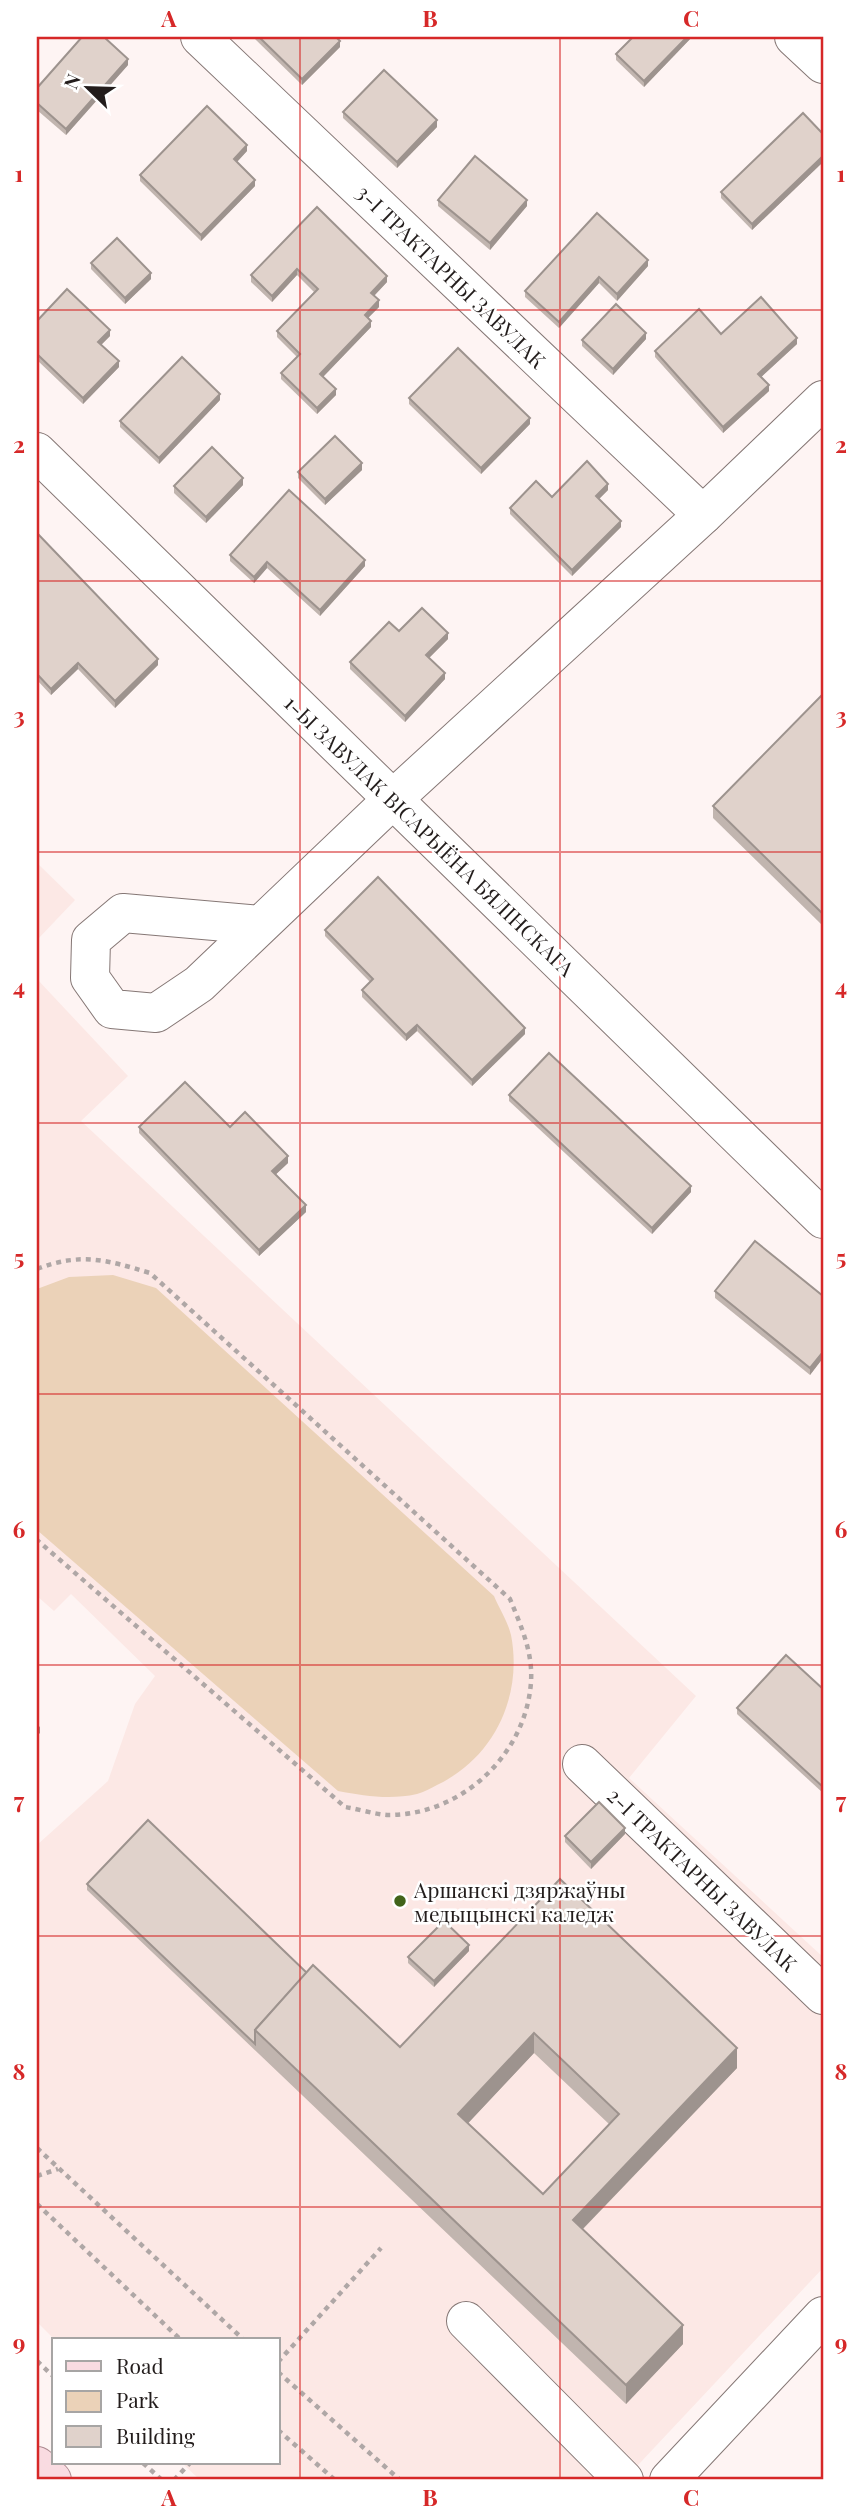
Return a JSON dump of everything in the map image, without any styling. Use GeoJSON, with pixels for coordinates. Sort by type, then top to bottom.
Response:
{"type":"FeatureCollection","features":[{"type":"Feature","properties":{"kind":"main road"},"geometry":{"type":"LineString","coordinates":[[37,2466],[52,2480]]}},
{"type":"Feature","properties":{"kind":"street","name":"3-І ТРАКТАРНЫ ЗАВУЛАК"},"geometry":{"type":"LineString","coordinates":[[200,37],[704,514]]}},
{"type":"Feature","properties":{"kind":"street"},"geometry":{"type":"LineString","coordinates":[[794,37],[823,64]]}},
{"type":"Feature","properties":{"kind":"street"},"geometry":{"type":"LineString","coordinates":[[260,925],[393,799],[704,514],[823,400]]}},
{"type":"Feature","properties":{"kind":"street","name":"1-Ы ЗАВУЛАК ВІСАРЫЁНА БЯЛІНСКАГА"},"geometry":{"type":"LineString","coordinates":[[37,452],[823,1219]]}},
{"type":"Feature","properties":{"kind":"street","name":"2-І ТРАКТАРНЫ ЗАВУЛАК"},"geometry":{"type":"LineString","coordinates":[[582,1763],[823,1995]]}},
{"type":"Feature","properties":{"kind":"street"},"geometry":{"type":"LineString","coordinates":[[670,2480],[823,2316]]}},
{"type":"Feature","properties":{"kind":"street"},"geometry":{"type":"LineString","coordinates":[[466,2321],[624,2480]]}},
{"type":"Feature","properties":{"kind":"path"},"geometry":{"type":"LineString","coordinates":[[37,1269],[58,1261],[105,1259],[150,1273],[510,1599],[527,1639],[531,1682],[522,1724],[501,1762],[469,1791],[430,1809],[387,1815],[345,1807],[37,1540]]}},
{"type":"Feature","properties":{"kind":"path"},"geometry":{"type":"LineString","coordinates":[[37,2148],[242,2338]]}},
{"type":"Feature","properties":{"kind":"path"},"geometry":{"type":"LineString","coordinates":[[37,2176],[59,2169]]}},
{"type":"Feature","properties":{"kind":"path"},"geometry":{"type":"LineString","coordinates":[[37,2204],[179,2338]]}},
{"type":"Feature","properties":{"kind":"path"},"geometry":{"type":"LineString","coordinates":[[280,2360],[381,2248]]}},
{"type":"Feature","properties":{"kind":"path"},"geometry":{"type":"LineString","coordinates":[[37,2361],[52,2376]]}},
{"type":"Feature","properties":{"kind":"path"},"geometry":{"type":"LineString","coordinates":[[280,2374],[400,2480]]}},
{"type":"Feature","properties":{"kind":"path"},"geometry":{"type":"LineString","coordinates":[[280,2432],[335,2480]]}},
{"type":"Feature","properties":{"kind":"path"},"geometry":{"type":"LineString","coordinates":[[144,2464],[162,2480]]}},
{"type":"Feature","properties":{"kind":"path"},"geometry":{"type":"LineString","coordinates":[[174,2480],[189,2464]]}},
{"type":"Feature","properties":{"kind":"shaded area"},"geometry":{"type":"Polygon","coordinates":[[[37,863],[75,900],[37,940],[37,863]]]}},
{"type":"Feature","properties":{"kind":"shaded area","name":"Аршанскі дзяржаўны медыцынскі каледж"},"geometry":{"type":"Polygon","coordinates":[[[37,979],[128,1076],[81,1121],[696,1696],[629,1778],[823,1957],[823,2268],[624,2480],[200,2480],[183,2464],[280,2464],[280,2338],[53,2338],[37,2322],[37,1845],[108,1781],[135,1704],[155,1676],[71,1594],[54,1611],[37,1596],[37,979]]]}},
{"type":"Feature","properties":{"kind":"green space"},"geometry":{"type":"Polygon","coordinates":[[[113,1275],[156,1288],[494,1596],[511,1635],[513,1680],[500,1723],[489,1742],[457,1773],[425,1791],[407,1796],[378,1797],[338,1791],[37,1530],[37,1289],[69,1277],[113,1275]]]}},
{"type":"Feature","properties":{"kind":"building"},"geometry":{"type":"Polygon","coordinates":[[[82,37],[104,37],[128,59],[66,129],[37,103],[37,88],[82,37]]]}},
{"type":"Feature","properties":{"kind":"building"},"geometry":{"type":"Polygon","coordinates":[[[259,37],[336,37],[340,41],[302,79],[259,37]]]}},
{"type":"Feature","properties":{"kind":"building"},"geometry":{"type":"Polygon","coordinates":[[[633,37],[687,37],[644,81],[616,54],[633,37]]]}},
{"type":"Feature","properties":{"kind":"building"},"geometry":{"type":"Polygon","coordinates":[[[384,70],[437,120],[397,162],[343,112],[384,70]]]}},
{"type":"Feature","properties":{"kind":"building"},"geometry":{"type":"Polygon","coordinates":[[[207,106],[247,145],[234,159],[255,180],[201,235],[140,175],[207,106]]]}},
{"type":"Feature","properties":{"kind":"building"},"geometry":{"type":"Polygon","coordinates":[[[803,113],[823,134],[823,156],[752,224],[721,192],[803,113]]]}},
{"type":"Feature","properties":{"kind":"building"},"geometry":{"type":"Polygon","coordinates":[[[475,156],[527,200],[490,243],[438,200],[475,156]]]}},
{"type":"Feature","properties":{"kind":"building"},"geometry":{"type":"Polygon","coordinates":[[[317,207],[387,276],[371,293],[379,300],[365,315],[371,321],[320,374],[336,389],[317,408],[281,373],[300,354],[277,331],[318,289],[297,269],[272,296],[251,275],[317,207]]]}},
{"type":"Feature","properties":{"kind":"building"},"geometry":{"type":"Polygon","coordinates":[[[597,213],[648,260],[617,294],[599,277],[559,322],[525,291],[597,213]]]}},
{"type":"Feature","properties":{"kind":"building"},"geometry":{"type":"Polygon","coordinates":[[[117,238],[151,273],[125,298],[91,263],[117,238]]]}},
{"type":"Feature","properties":{"kind":"building"},"geometry":{"type":"Polygon","coordinates":[[[67,289],[110,330],[98,342],[119,361],[83,398],[37,354],[37,321],[67,289]]]}},
{"type":"Feature","properties":{"kind":"building"},"geometry":{"type":"Polygon","coordinates":[[[761,297],[797,338],[758,374],[769,385],[723,427],[655,351],[699,309],[721,334],[761,297]]]}},
{"type":"Feature","properties":{"kind":"building"},"geometry":{"type":"Polygon","coordinates":[[[616,304],[646,333],[613,369],[582,340],[616,304]]]}},
{"type":"Feature","properties":{"kind":"building"},"geometry":{"type":"Polygon","coordinates":[[[458,348],[530,418],[481,468],[409,398],[458,348]]]}},
{"type":"Feature","properties":{"kind":"building"},"geometry":{"type":"Polygon","coordinates":[[[182,357],[220,394],[159,458],[120,421],[182,357]]]}},
{"type":"Feature","properties":{"kind":"building"},"geometry":{"type":"Polygon","coordinates":[[[335,436],[362,463],[325,499],[298,472],[335,436]]]}},
{"type":"Feature","properties":{"kind":"building"},"geometry":{"type":"Polygon","coordinates":[[[212,447],[243,478],[206,517],[174,486],[212,447]]]}},
{"type":"Feature","properties":{"kind":"building"},"geometry":{"type":"Polygon","coordinates":[[[587,461],[608,484],[596,496],[621,521],[572,570],[510,508],[536,481],[552,497],[587,461]]]}},
{"type":"Feature","properties":{"kind":"building"},"geometry":{"type":"Polygon","coordinates":[[[289,490],[365,560],[320,610],[267,562],[254,577],[230,555],[289,490]]]}},
{"type":"Feature","properties":{"kind":"building"},"geometry":{"type":"Polygon","coordinates":[[[37,533],[158,659],[115,701],[78,663],[51,689],[37,674],[37,533]]]}},
{"type":"Feature","properties":{"kind":"building"},"geometry":{"type":"Polygon","coordinates":[[[422,608],[448,633],[426,655],[445,673],[405,716],[350,662],[389,622],[399,631],[422,608]]]}},
{"type":"Feature","properties":{"kind":"building"},"geometry":{"type":"Polygon","coordinates":[[[823,694],[823,914],[713,806],[823,694]]]}},
{"type":"Feature","properties":{"kind":"building"},"geometry":{"type":"Polygon","coordinates":[[[378,877],[525,1028],[472,1080],[417,1025],[406,1035],[362,990],[373,979],[325,930],[378,877]]]}},
{"type":"Feature","properties":{"kind":"building"},"geometry":{"type":"Polygon","coordinates":[[[549,1053],[691,1186],[652,1228],[509,1095],[549,1053]]]}},
{"type":"Feature","properties":{"kind":"building"},"geometry":{"type":"Polygon","coordinates":[[[185,1082],[230,1127],[245,1112],[288,1156],[272,1171],[306,1205],[259,1250],[139,1127],[185,1082]]]}},
{"type":"Feature","properties":{"kind":"building"},"geometry":{"type":"Polygon","coordinates":[[[755,1241],[823,1296],[823,1352],[810,1368],[715,1291],[755,1241]]]}},
{"type":"Feature","properties":{"kind":"building"},"geometry":{"type":"Polygon","coordinates":[[[786,1655],[823,1689],[823,1787],[737,1708],[786,1655]]]}},
{"type":"Feature","properties":{"kind":"building"},"geometry":{"type":"Polygon","coordinates":[[[599,1802],[625,1828],[591,1862],[565,1836],[599,1802]]]}},
{"type":"Feature","properties":{"kind":"building"},"geometry":{"type":"Polygon","coordinates":[[[148,1820],[307,1973],[255,2030],[255,2044],[87,1884],[148,1820]]]}},
{"type":"Feature","properties":{"kind":"building"},"geometry":{"type":"Polygon","coordinates":[[[560,1879],[737,2048],[573,2220],[683,2325],[626,2385],[255,2030],[313,1965],[400,2047],[560,1879]],[[534,2033],[458,2114],[543,2194],[619,2114],[534,2033]]]}},
{"type":"Feature","properties":{"kind":"building"},"geometry":{"type":"Polygon","coordinates":[[[444,1921],[469,1945],[434,1981],[408,1957],[444,1921]]]}},
{"type":"Feature","properties":{"kind":"place","name":"Аршанскі дзяржаўны медыцынскі каледж"},"geometry":{"type":"Point","coordinates":[400,1901]}}]}
